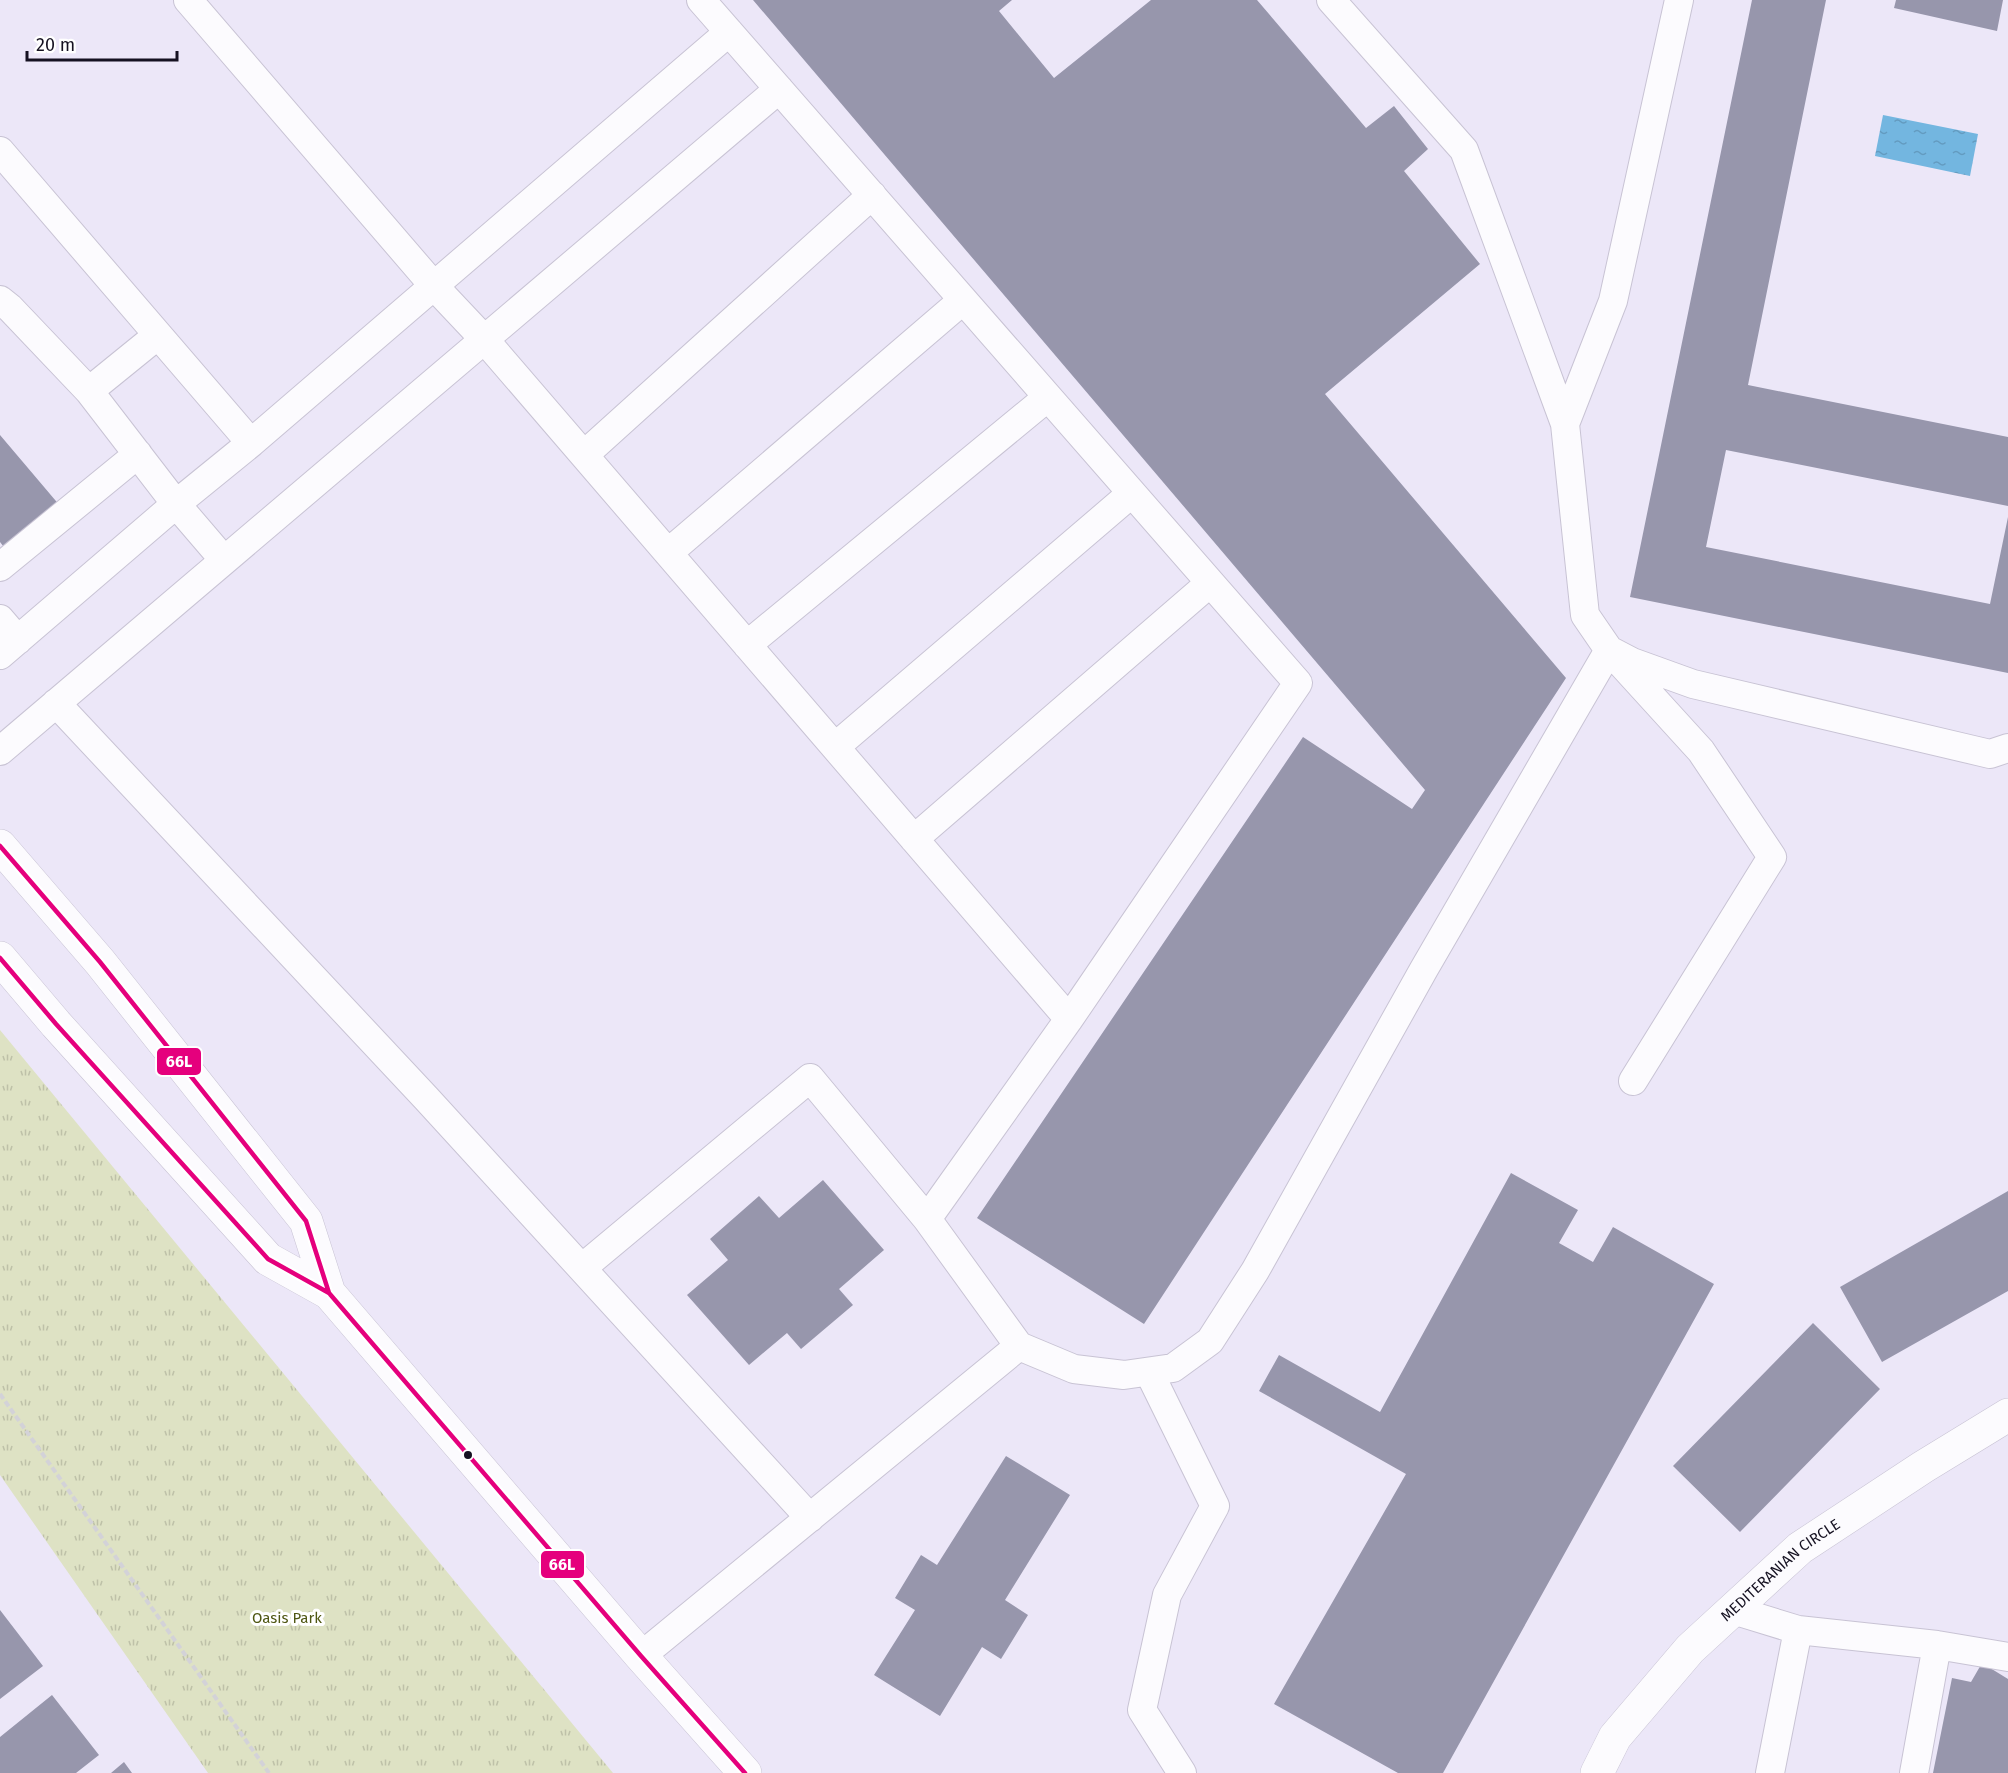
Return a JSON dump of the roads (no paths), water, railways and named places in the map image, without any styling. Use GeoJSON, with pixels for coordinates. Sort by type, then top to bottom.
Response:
{"type":"FeatureCollection","features":[{"type":"Feature","properties":{"kind":"main road"},"geometry":{"type":"LineString","coordinates":[[0,846],[100,962],[306,1221],[329,1293]]}},
{"type":"Feature","properties":{"kind":"main road"},"geometry":{"type":"LineString","coordinates":[[0,958],[56,1024],[268,1259],[329,1293],[641,1656],[745,1773]]}},
{"type":"Feature","properties":{"kind":"main road","name":"MEDITERANIAN CIRCLE"},"geometry":{"type":"LineString","coordinates":[[1597,1773],[1615,1737],[1690,1649],[1800,1548],[1923,1467],[2008,1415]]}},
{"type":"Feature","properties":{"kind":"lane"},"geometry":{"type":"LineString","coordinates":[[188,0],[434,286],[484,339],[585,455],[1069,1019]]}},
{"type":"Feature","properties":{"kind":"lane"},"geometry":{"type":"LineString","coordinates":[[701,0],[1298,683],[1069,1019],[927,1219]]}},
{"type":"Feature","properties":{"kind":"lane"},"geometry":{"type":"LineString","coordinates":[[1331,0],[1464,150],[1565,424],[1585,615],[1609,650],[1701,751],[1772,857],[1633,1082]]}},
{"type":"Feature","properties":{"kind":"lane"},"geometry":{"type":"LineString","coordinates":[[1565,424],[1613,302],[1679,0]]}},
{"type":"Feature","properties":{"kind":"lane"},"geometry":{"type":"LineString","coordinates":[[0,619],[9,648],[729,32]]}},
{"type":"Feature","properties":{"kind":"lane"},"geometry":{"type":"LineString","coordinates":[[0,751],[779,89]]}},
{"type":"Feature","properties":{"kind":"lane"},"geometry":{"type":"LineString","coordinates":[[0,151],[251,443]]}},
{"type":"Feature","properties":{"kind":"lane"},"geometry":{"type":"LineString","coordinates":[[585,455],[872,195]]}},
{"type":"Feature","properties":{"kind":"lane"},"geometry":{"type":"LineString","coordinates":[[0,300],[89,391],[176,504],[224,560]]}},
{"type":"Feature","properties":{"kind":"lane"},"geometry":{"type":"LineString","coordinates":[[668,553],[963,300]]}},
{"type":"Feature","properties":{"kind":"lane"},"geometry":{"type":"LineString","coordinates":[[89,391],[158,335]]}},
{"type":"Feature","properties":{"kind":"lane"},"geometry":{"type":"LineString","coordinates":[[747,645],[1048,397]]}},
{"type":"Feature","properties":{"kind":"lane"},"geometry":{"type":"LineString","coordinates":[[0,567],[138,454]]}},
{"type":"Feature","properties":{"kind":"lane"},"geometry":{"type":"LineString","coordinates":[[835,747],[1132,493]]}},
{"type":"Feature","properties":{"kind":"lane"},"geometry":{"type":"LineString","coordinates":[[914,838],[1210,583]]}},
{"type":"Feature","properties":{"kind":"lane"},"geometry":{"type":"LineString","coordinates":[[1609,650],[1632,662],[1693,684],[1990,754],[2008,748]]}},
{"type":"Feature","properties":{"kind":"lane"},"geometry":{"type":"LineString","coordinates":[[582,1268],[810,1078],[927,1219],[1019,1346],[1074,1369],[1124,1375],[1173,1368],[1210,1341],[1242,1291],[1424,969],[1609,650]]}},
{"type":"Feature","properties":{"kind":"lane"},"geometry":{"type":"LineString","coordinates":[[56,703],[448,1122],[810,1518]]}},
{"type":"Feature","properties":{"kind":"lane"},"geometry":{"type":"LineString","coordinates":[[641,1656],[1019,1346]]}},
{"type":"Feature","properties":{"kind":"lane"},"geometry":{"type":"LineString","coordinates":[[1149,1372],[1215,1506],[1167,1595],[1142,1710],[1182,1773]]}},
{"type":"Feature","properties":{"kind":"lane"},"geometry":{"type":"LineString","coordinates":[[1733,1610],[1798,1630],[1937,1645],[2008,1657]]}},
{"type":"Feature","properties":{"kind":"lane"},"geometry":{"type":"LineString","coordinates":[[1770,1773],[1798,1630]]}},
{"type":"Feature","properties":{"kind":"lane"},"geometry":{"type":"LineString","coordinates":[[1914,1773],[1937,1645]]}},
{"type":"Feature","properties":{"kind":"water"},"geometry":{"type":"Polygon","coordinates":[[[1883,115],[1978,134],[1970,176],[1875,156],[1883,115]]]}},
{"type":"Feature","properties":{"kind":"park label","name":"Oasis Park"},"geometry":{"type":"Point","coordinates":[287,1618]}}]}
